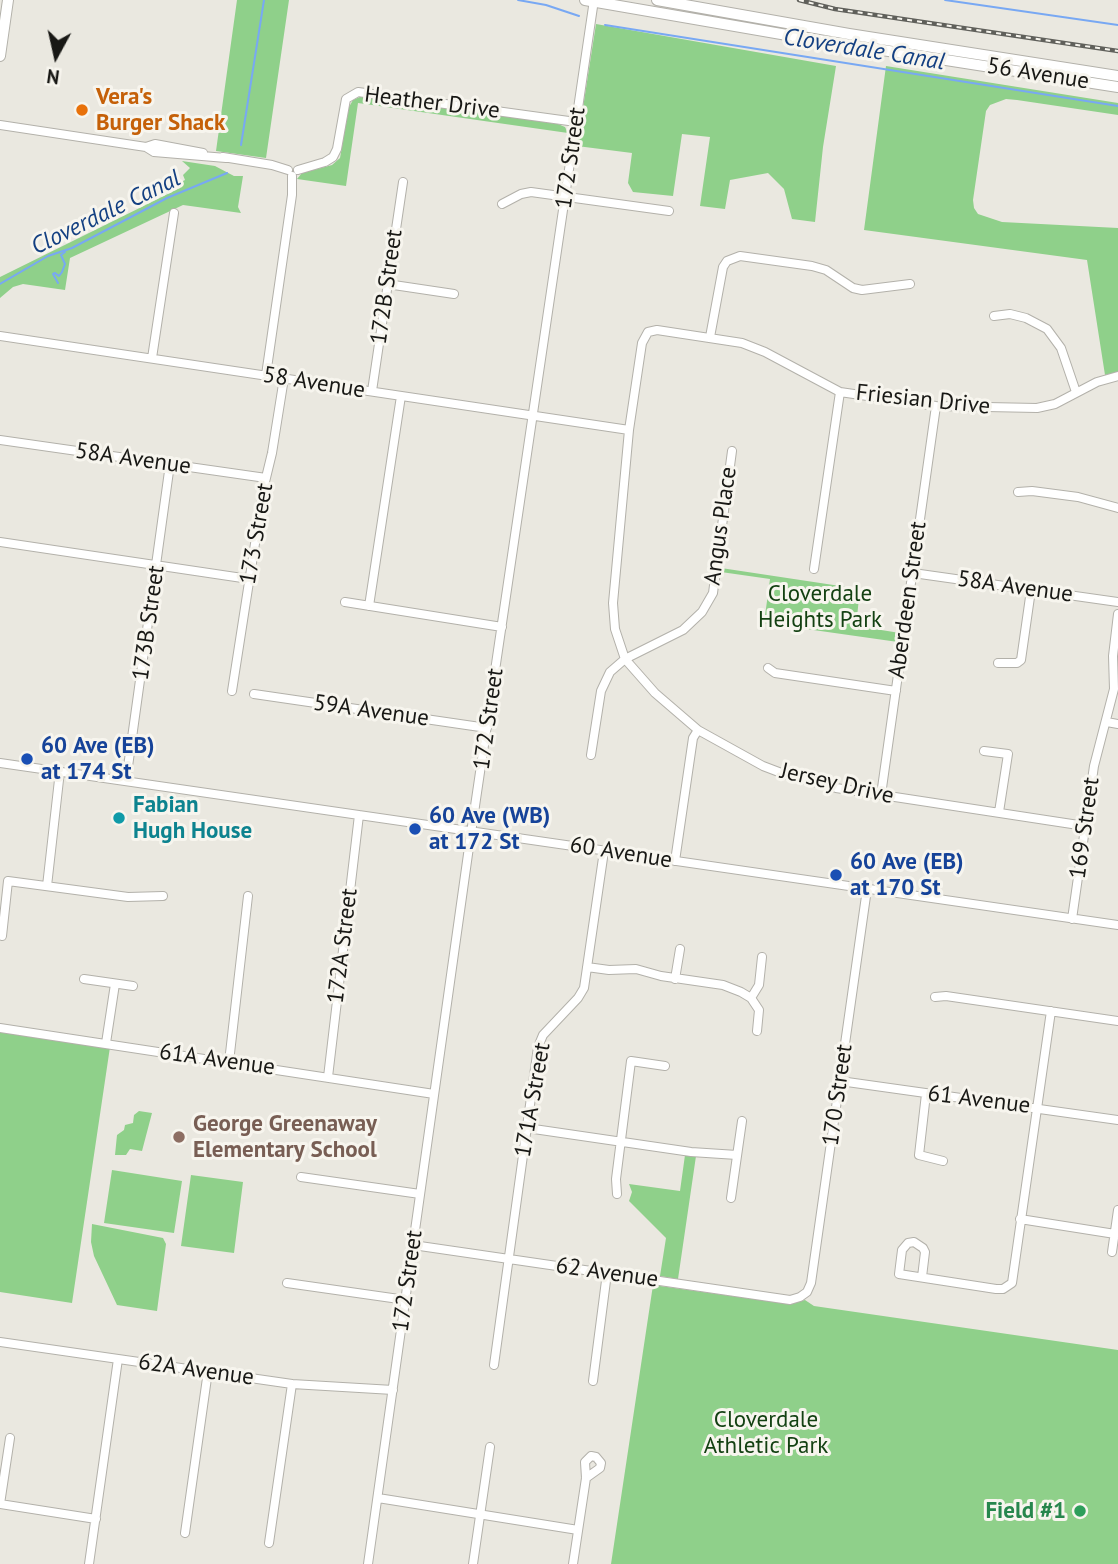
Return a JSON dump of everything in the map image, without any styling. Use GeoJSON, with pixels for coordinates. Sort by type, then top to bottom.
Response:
{"type":"FeatureCollection","features":[{"type":"Feature","properties":{"kind":"highway"},"geometry":{"type":"LineString","coordinates":[[0,56],[8,0]]}},
{"type":"Feature","properties":{"kind":"highway","name":"56 Avenue"},"geometry":{"type":"LineString","coordinates":[[657,0],[849,34],[1118,76]]}},
{"type":"Feature","properties":{"kind":"highway","name":"56 Avenue"},"geometry":{"type":"LineString","coordinates":[[591,1],[1118,87]]}},
{"type":"Feature","properties":{"kind":"street","name":"172 Street"},"geometry":{"type":"LineString","coordinates":[[368,1564],[576,122],[591,1]]}},
{"type":"Feature","properties":{"kind":"street","name":"Heather Drive"},"geometry":{"type":"LineString","coordinates":[[293,172],[326,162],[333,157],[337,149],[346,99],[358,92],[576,122]]}},
{"type":"Feature","properties":{"kind":"street"},"geometry":{"type":"LineString","coordinates":[[0,125],[146,147],[155,144],[272,165],[293,172],[266,375]]}},
{"type":"Feature","properties":{"kind":"street","name":"172B Street"},"geometry":{"type":"LineString","coordinates":[[372,391],[402,182]]}},
{"type":"Feature","properties":{"kind":"street"},"geometry":{"type":"LineString","coordinates":[[502,204],[531,192],[669,211]]}},
{"type":"Feature","properties":{"kind":"street"},"geometry":{"type":"LineString","coordinates":[[152,358],[174,213]]}},
{"type":"Feature","properties":{"kind":"street"},"geometry":{"type":"LineString","coordinates":[[710,337],[723,268],[733,258],[748,256],[812,266],[826,270],[853,288],[862,290],[910,284]]}},
{"type":"Feature","properties":{"kind":"street"},"geometry":{"type":"LineString","coordinates":[[387,284],[454,294]]}},
{"type":"Feature","properties":{"kind":"street"},"geometry":{"type":"LineString","coordinates":[[994,316],[1010,314],[1046,328],[1061,348],[1076,392]]}},
{"type":"Feature","properties":{"kind":"street","name":"Friesian Drive"},"geometry":{"type":"LineString","coordinates":[[650,331],[710,337],[758,348],[841,392],[936,406],[1037,408],[1055,404],[1097,382],[1118,376]]}},
{"type":"Feature","properties":{"kind":"street","name":"Jersey Drive"},"geometry":{"type":"LineString","coordinates":[[650,331],[642,343],[629,430],[613,603],[614,629],[625,659],[655,693],[698,730],[763,766],[784,774],[836,789],[1085,826]]}},
{"type":"Feature","properties":{"kind":"street","name":"58 Avenue"},"geometry":{"type":"LineString","coordinates":[[0,336],[629,430]]}},
{"type":"Feature","properties":{"kind":"street","name":"173 Street"},"geometry":{"type":"LineString","coordinates":[[232,691],[284,378]]}},
{"type":"Feature","properties":{"kind":"street"},"geometry":{"type":"LineString","coordinates":[[814,569],[841,392]]}},
{"type":"Feature","properties":{"kind":"street"},"geometry":{"type":"LineString","coordinates":[[369,606],[401,396]]}},
{"type":"Feature","properties":{"kind":"street","name":"Aberdeen Street"},"geometry":{"type":"LineString","coordinates":[[881,795],[936,406]]}},
{"type":"Feature","properties":{"kind":"street","name":"58A Avenue"},"geometry":{"type":"LineString","coordinates":[[0,440],[266,478]]}},
{"type":"Feature","properties":{"kind":"street","name":"Angus Place"},"geometry":{"type":"LineString","coordinates":[[592,755],[601,691],[610,672],[625,659],[683,630],[702,612],[713,593],[732,451]]}},
{"type":"Feature","properties":{"kind":"street","name":"173B Street"},"geometry":{"type":"LineString","coordinates":[[126,781],[170,464]]}},
{"type":"Feature","properties":{"kind":"street"},"geometry":{"type":"LineString","coordinates":[[1018,492],[1032,491],[1079,497],[1118,508]]}},
{"type":"Feature","properties":{"kind":"street"},"geometry":{"type":"LineString","coordinates":[[0,542],[250,579]]}},
{"type":"Feature","properties":{"kind":"street","name":"58A Avenue"},"geometry":{"type":"LineString","coordinates":[[913,573],[1118,602]]}},
{"type":"Feature","properties":{"kind":"street"},"geometry":{"type":"LineString","coordinates":[[998,663],[1017,663],[1021,660],[1031,590]]}},
{"type":"Feature","properties":{"kind":"street"},"geometry":{"type":"LineString","coordinates":[[345,602],[502,627]]}},
{"type":"Feature","properties":{"kind":"street","name":"169 Street"},"geometry":{"type":"LineString","coordinates":[[1072,919],[1094,766],[1114,689],[1113,656],[1118,614]]}},
{"type":"Feature","properties":{"kind":"street"},"geometry":{"type":"LineString","coordinates":[[768,668],[775,673],[896,691]]}},
{"type":"Feature","properties":{"kind":"street","name":"59A Avenue"},"geometry":{"type":"LineString","coordinates":[[254,694],[487,728]]}},
{"type":"Feature","properties":{"kind":"street"},"geometry":{"type":"LineString","coordinates":[[1107,722],[1118,724]]}},
{"type":"Feature","properties":{"kind":"street"},"geometry":{"type":"LineString","coordinates":[[675,861],[693,738],[698,730]]}},
{"type":"Feature","properties":{"kind":"street"},"geometry":{"type":"LineString","coordinates":[[984,751],[1008,754],[999,812]]}},
{"type":"Feature","properties":{"kind":"street","name":"60 Avenue"},"geometry":{"type":"LineString","coordinates":[[0,763],[1118,925]]}},
{"type":"Feature","properties":{"kind":"street"},"geometry":{"type":"LineString","coordinates":[[47,886],[60,771]]}},
{"type":"Feature","properties":{"kind":"street","name":"172A Street"},"geometry":{"type":"LineString","coordinates":[[328,1077],[359,815]]}},
{"type":"Feature","properties":{"kind":"street","name":"171A Street"},"geometry":{"type":"LineString","coordinates":[[494,1364],[538,1047],[543,1035],[584,988],[604,851]]}},
{"type":"Feature","properties":{"kind":"street"},"geometry":{"type":"LineString","coordinates":[[2,936],[8,881],[128,897],[163,896]]}},
{"type":"Feature","properties":{"kind":"street","name":"170 Street"},"geometry":{"type":"LineString","coordinates":[[800,1297],[807,1292],[811,1283],[867,889]]}},
{"type":"Feature","properties":{"kind":"street"},"geometry":{"type":"LineString","coordinates":[[229,1062],[248,896]]}},
{"type":"Feature","properties":{"kind":"street"},"geometry":{"type":"LineString","coordinates":[[675,979],[680,949]]}},
{"type":"Feature","properties":{"kind":"street"},"geometry":{"type":"LineString","coordinates":[[751,998],[759,985],[762,957]]}},
{"type":"Feature","properties":{"kind":"street"},"geometry":{"type":"LineString","coordinates":[[587,967],[636,969],[675,979],[723,985],[751,998],[759,1010],[757,1031]]}},
{"type":"Feature","properties":{"kind":"street"},"geometry":{"type":"LineString","coordinates":[[84,979],[133,986]]}},
{"type":"Feature","properties":{"kind":"street"},"geometry":{"type":"LineString","coordinates":[[106,1043],[115,984]]}},
{"type":"Feature","properties":{"kind":"street"},"geometry":{"type":"LineString","coordinates":[[935,997],[946,996],[1118,1021]]}},
{"type":"Feature","properties":{"kind":"street"},"geometry":{"type":"LineString","coordinates":[[922,1277],[925,1252],[914,1242],[908,1243],[902,1250],[899,1274],[996,1289],[1009,1286],[1013,1278],[1051,1011]]}},
{"type":"Feature","properties":{"kind":"street","name":"61A Avenue"},"geometry":{"type":"LineString","coordinates":[[0,1028],[434,1094]]}},
{"type":"Feature","properties":{"kind":"street"},"geometry":{"type":"LineString","coordinates":[[617,1194],[616,1179],[631,1061],[665,1066]]}},
{"type":"Feature","properties":{"kind":"street","name":"61 Avenue"},"geometry":{"type":"LineString","coordinates":[[840,1081],[1118,1120]]}},
{"type":"Feature","properties":{"kind":"street"},"geometry":{"type":"LineString","coordinates":[[926,1094],[919,1155],[943,1161]]}},
{"type":"Feature","properties":{"kind":"street"},"geometry":{"type":"LineString","coordinates":[[731,1198],[742,1121]]}},
{"type":"Feature","properties":{"kind":"street"},"geometry":{"type":"LineString","coordinates":[[527,1128],[737,1155]]}},
{"type":"Feature","properties":{"kind":"street"},"geometry":{"type":"LineString","coordinates":[[301,1177],[420,1194]]}},
{"type":"Feature","properties":{"kind":"street"},"geometry":{"type":"LineString","coordinates":[[1112,1252],[1118,1210]]}},
{"type":"Feature","properties":{"kind":"street"},"geometry":{"type":"LineString","coordinates":[[1020,1219],[1115,1234]]}},
{"type":"Feature","properties":{"kind":"street","name":"62 Avenue"},"geometry":{"type":"LineString","coordinates":[[413,1245],[790,1300],[800,1297]]}},
{"type":"Feature","properties":{"kind":"street"},"geometry":{"type":"LineString","coordinates":[[593,1381],[607,1273]]}},
{"type":"Feature","properties":{"kind":"street"},"geometry":{"type":"LineString","coordinates":[[287,1283],[405,1300]]}},
{"type":"Feature","properties":{"kind":"street","name":"62A Avenue"},"geometry":{"type":"LineString","coordinates":[[0,1342],[292,1384],[393,1390]]}},
{"type":"Feature","properties":{"kind":"street"},"geometry":{"type":"LineString","coordinates":[[89,1564],[118,1359]]}},
{"type":"Feature","properties":{"kind":"street"},"geometry":{"type":"LineString","coordinates":[[186,1533],[208,1371]]}},
{"type":"Feature","properties":{"kind":"street"},"geometry":{"type":"LineString","coordinates":[[270,1543],[292,1384]]}},
{"type":"Feature","properties":{"kind":"street"},"geometry":{"type":"LineString","coordinates":[[10,1438],[0,1504],[96,1519]]}},
{"type":"Feature","properties":{"kind":"street"},"geometry":{"type":"LineString","coordinates":[[473,1564],[491,1447]]}},
{"type":"Feature","properties":{"kind":"street"},"geometry":{"type":"LineString","coordinates":[[573,1564],[586,1478]]}},
{"type":"Feature","properties":{"kind":"street"},"geometry":{"type":"LineString","coordinates":[[378,1498],[578,1530]]}},
{"type":"Feature","properties":{"kind":"green space"},"geometry":{"type":"Polygon","coordinates":[[[237,0],[289,0],[266,158],[216,151],[237,0]]]}},
{"type":"Feature","properties":{"kind":"green space"},"geometry":{"type":"Polygon","coordinates":[[[596,24],[836,66],[815,222],[792,219],[784,189],[768,173],[730,180],[725,209],[700,206],[710,137],[682,134],[673,196],[633,192],[628,183],[632,153],[577,146],[596,24]]]}},
{"type":"Feature","properties":{"kind":"green space"},"geometry":{"type":"Polygon","coordinates":[[[886,66],[1118,103],[1118,115],[1006,99],[990,105],[986,111],[973,200],[978,214],[1002,222],[1118,228],[1118,372],[1105,375],[1087,260],[864,230],[886,66]]]}},
{"type":"Feature","properties":{"kind":"green space"},"geometry":{"type":"Polygon","coordinates":[[[362,96],[558,124],[565,127],[568,133],[358,103],[346,186],[297,179],[302,173],[332,165],[340,158],[349,107],[353,100],[362,96]]]}},
{"type":"Feature","properties":{"kind":"green space"},"geometry":{"type":"Polygon","coordinates":[[[182,161],[215,166],[234,176],[243,176],[238,207],[241,213],[183,205],[70,258],[65,290],[23,284],[13,287],[0,298],[0,277],[180,188],[181,182],[185,180],[183,175],[190,168],[182,161]]]}},
{"type":"Feature","properties":{"kind":"green space","name":"Cloverdale Heights Park"},"geometry":{"type":"Polygon","coordinates":[[[721,568],[860,589],[856,626],[900,633],[898,642],[764,623],[770,579],[721,572],[721,568]]]}},
{"type":"Feature","properties":{"kind":"green space"},"geometry":{"type":"Polygon","coordinates":[[[0,1032],[110,1047],[72,1303],[0,1292],[0,1032]]]}},
{"type":"Feature","properties":{"kind":"green space"},"geometry":{"type":"Polygon","coordinates":[[[139,1111],[152,1113],[142,1151],[130,1149],[126,1155],[115,1155],[117,1135],[124,1130],[125,1125],[133,1123],[134,1115],[139,1111]]]}},
{"type":"Feature","properties":{"kind":"green space"},"geometry":{"type":"Polygon","coordinates":[[[685,1155],[696,1156],[678,1279],[660,1276],[666,1238],[629,1201],[632,1192],[629,1184],[680,1191],[685,1155]]]}},
{"type":"Feature","properties":{"kind":"green space"},"geometry":{"type":"Polygon","coordinates":[[[112,1170],[182,1181],[174,1233],[104,1223],[112,1170]]]}},
{"type":"Feature","properties":{"kind":"green space"},"geometry":{"type":"Polygon","coordinates":[[[191,1175],[243,1182],[234,1253],[181,1246],[191,1175]]]}},
{"type":"Feature","properties":{"kind":"green space"},"geometry":{"type":"Polygon","coordinates":[[[92,1224],[163,1238],[166,1244],[157,1311],[117,1305],[94,1256],[91,1242],[92,1224]]]}},
{"type":"Feature","properties":{"kind":"green space","name":"Cloverdale Athletic Park"},"geometry":{"type":"Polygon","coordinates":[[[653,1285],[789,1304],[805,1300],[814,1306],[1118,1350],[1118,1564],[611,1564],[653,1285]]]}},
{"type":"Feature","properties":{"kind":"waterway","name":"Cloverdale Canal"},"geometry":{"type":"LineString","coordinates":[[241,145],[264,0]]}},
{"type":"Feature","properties":{"kind":"waterway","name":"Cloverdale Canal"},"geometry":{"type":"LineString","coordinates":[[518,0],[546,5],[579,16]]}},
{"type":"Feature","properties":{"kind":"waterway"},"geometry":{"type":"LineString","coordinates":[[945,0],[1118,25]]}},
{"type":"Feature","properties":{"kind":"waterway","name":"Cloverdale Canal"},"geometry":{"type":"LineString","coordinates":[[605,25],[1118,106]]}},
{"type":"Feature","properties":{"kind":"waterway","name":"Cloverdale Canal"},"geometry":{"type":"LineString","coordinates":[[0,284],[48,256],[72,248],[167,198],[227,173]]}},
{"type":"Feature","properties":{"kind":"waterway"},"geometry":{"type":"LineString","coordinates":[[58,283],[53,274],[59,276],[62,272],[65,264],[61,255],[65,252]]}},
{"type":"Feature","properties":{"kind":"railway"},"geometry":{"type":"LineString","coordinates":[[799,0],[835,9],[1118,51]]}},
{"type":"Feature","properties":{"kind":"place","name":"Vera's Burger Shack"},"geometry":{"type":"Point","coordinates":[82,110]}},
{"type":"Feature","properties":{"kind":"place","name":"60 Ave (EB) at 174 St"},"geometry":{"type":"Point","coordinates":[27,759]}},
{"type":"Feature","properties":{"kind":"place","name":"Fabian Hugh House"},"geometry":{"type":"Point","coordinates":[119,818]}},
{"type":"Feature","properties":{"kind":"place","name":"60 Ave (WB) at 172 St"},"geometry":{"type":"Point","coordinates":[415,829]}},
{"type":"Feature","properties":{"kind":"place","name":"60 Ave (EB) at 170 St"},"geometry":{"type":"Point","coordinates":[836,875]}},
{"type":"Feature","properties":{"kind":"place","name":"George Greenaway Elementary School"},"geometry":{"type":"Point","coordinates":[179,1137]}},
{"type":"Feature","properties":{"kind":"place","name":"Field #1"},"geometry":{"type":"Point","coordinates":[1080,1511]}}]}
